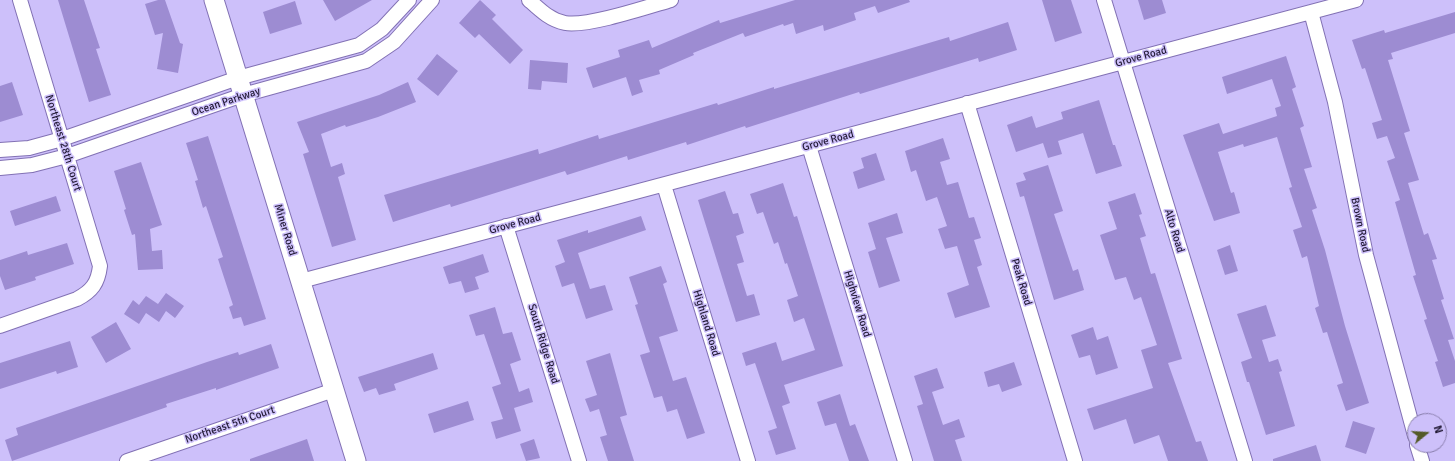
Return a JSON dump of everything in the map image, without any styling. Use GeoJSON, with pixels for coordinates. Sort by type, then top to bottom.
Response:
{"type":"FeatureCollection","features":[{"type":"Feature","properties":{"kind":"street","name":"Northeast 28th Court"},"geometry":{"type":"LineString","coordinates":[[0,326],[77,299],[87,294],[99,277],[100,266],[20,0]]}},
{"type":"Feature","properties":{"kind":"street","name":"Miner Road"},"geometry":{"type":"LineString","coordinates":[[214,0],[356,461]]}},
{"type":"Feature","properties":{"kind":"street","name":"Ocean Parkway"},"geometry":{"type":"LineString","coordinates":[[0,168],[46,163],[68,156],[241,87],[359,45],[382,29],[408,0]]}},
{"type":"Feature","properties":{"kind":"street","name":"Ocean Parkway"},"geometry":{"type":"LineString","coordinates":[[0,150],[29,148],[241,87],[356,64],[371,58],[394,42],[432,0]]}},
{"type":"Feature","properties":{"kind":"street"},"geometry":{"type":"LineString","coordinates":[[529,0],[544,14],[554,20],[576,24],[671,0]]}},
{"type":"Feature","properties":{"kind":"street","name":"Alto Road"},"geometry":{"type":"LineString","coordinates":[[1104,0],[1245,461]]}},
{"type":"Feature","properties":{"kind":"street","name":"Grove Road"},"geometry":{"type":"LineString","coordinates":[[301,281],[1356,0]]}},
{"type":"Feature","properties":{"kind":"street","name":"Brown Road"},"geometry":{"type":"LineString","coordinates":[[1311,12],[1345,143],[1366,255],[1409,413]]}},
{"type":"Feature","properties":{"kind":"street","name":"Peak Road"},"geometry":{"type":"LineString","coordinates":[[967,103],[1075,461]]}},
{"type":"Feature","properties":{"kind":"street","name":"Highview Road"},"geometry":{"type":"LineString","coordinates":[[809,146],[905,461]]}},
{"type":"Feature","properties":{"kind":"street","name":"Highland Road"},"geometry":{"type":"LineString","coordinates":[[664,185],[748,461]]}},
{"type":"Feature","properties":{"kind":"street","name":"South Ridge Road"},"geometry":{"type":"LineString","coordinates":[[506,226],[579,461]]}},
{"type":"Feature","properties":{"kind":"street","name":"Northeast 5th Court"},"geometry":{"type":"LineString","coordinates":[[127,461],[334,390]]}},
{"type":"Feature","properties":{"kind":"building"},"geometry":{"type":"Polygon","coordinates":[[[58,0],[84,0],[100,48],[96,49],[111,95],[89,102],[58,0]]]}},
{"type":"Feature","properties":{"kind":"building"},"geometry":{"type":"Polygon","coordinates":[[[158,0],[165,0],[180,43],[183,44],[178,73],[157,69],[163,33],[155,35],[145,4],[158,0]]]}},
{"type":"Feature","properties":{"kind":"building"},"geometry":{"type":"Polygon","coordinates":[[[323,0],[372,0],[335,21],[323,0]]]}},
{"type":"Feature","properties":{"kind":"building"},"geometry":{"type":"Polygon","coordinates":[[[480,0],[496,15],[492,19],[523,50],[510,64],[479,34],[475,38],[459,23],[480,0]]]}},
{"type":"Feature","properties":{"kind":"building"},"geometry":{"type":"Polygon","coordinates":[[[795,0],[909,0],[910,2],[878,13],[875,6],[854,13],[856,20],[824,31],[823,25],[796,34],[793,23],[784,26],[783,24],[745,37],[743,33],[693,53],[694,55],[659,70],[660,74],[639,80],[643,92],[632,96],[626,77],[593,88],[586,68],[620,57],[618,50],[649,40],[652,48],[719,20],[720,23],[795,0]]]}},
{"type":"Feature","properties":{"kind":"building"},"geometry":{"type":"Polygon","coordinates":[[[1042,0],[1071,0],[1082,33],[1055,42],[1042,0]]]}},
{"type":"Feature","properties":{"kind":"building"},"geometry":{"type":"Polygon","coordinates":[[[1138,0],[1162,0],[1166,13],[1144,20],[1138,0]]]}},
{"type":"Feature","properties":{"kind":"building"},"geometry":{"type":"Polygon","coordinates":[[[295,1],[302,24],[270,34],[263,12],[295,1]]]}},
{"type":"Feature","properties":{"kind":"building"},"geometry":{"type":"Polygon","coordinates":[[[1455,12],[1455,33],[1391,53],[1393,59],[1388,60],[1410,131],[1404,133],[1419,180],[1408,183],[1424,235],[1428,233],[1437,259],[1432,260],[1444,299],[1441,300],[1454,339],[1448,340],[1455,361],[1455,383],[1443,387],[1435,362],[1438,361],[1424,320],[1427,319],[1413,276],[1416,275],[1395,202],[1400,200],[1387,161],[1395,158],[1387,136],[1377,139],[1372,123],[1382,120],[1365,68],[1362,69],[1352,40],[1384,30],[1385,33],[1455,12]]]}},
{"type":"Feature","properties":{"kind":"building"},"geometry":{"type":"Polygon","coordinates":[[[1008,22],[1017,50],[979,62],[978,58],[860,94],[859,92],[687,145],[686,142],[628,160],[627,156],[567,175],[565,171],[451,207],[450,204],[393,222],[384,195],[538,149],[539,154],[598,135],[599,139],[717,103],[718,105],[774,87],[774,89],[949,37],[950,41],[1008,22]]]}},
{"type":"Feature","properties":{"kind":"building"},"geometry":{"type":"Polygon","coordinates":[[[437,54],[458,71],[438,96],[417,79],[437,54]]]}},
{"type":"Feature","properties":{"kind":"building"},"geometry":{"type":"Polygon","coordinates":[[[1286,56],[1296,87],[1292,89],[1304,126],[1300,128],[1312,167],[1304,169],[1317,208],[1312,210],[1325,250],[1345,326],[1369,403],[1346,411],[1337,385],[1343,383],[1327,332],[1323,333],[1315,308],[1319,306],[1307,256],[1302,258],[1293,230],[1302,227],[1289,188],[1292,187],[1277,137],[1244,147],[1243,144],[1218,152],[1231,193],[1234,192],[1240,213],[1214,221],[1183,135],[1219,123],[1223,134],[1277,116],[1275,108],[1281,106],[1272,79],[1227,94],[1222,77],[1286,56]]]}},
{"type":"Feature","properties":{"kind":"building"},"geometry":{"type":"Polygon","coordinates":[[[530,60],[568,63],[567,83],[542,81],[541,90],[528,89],[530,60]]]}},
{"type":"Feature","properties":{"kind":"building"},"geometry":{"type":"Polygon","coordinates":[[[12,82],[23,115],[0,122],[0,86],[12,82]]]}},
{"type":"Feature","properties":{"kind":"building"},"geometry":{"type":"Polygon","coordinates":[[[408,82],[416,102],[378,117],[346,127],[345,125],[321,134],[331,167],[342,163],[345,174],[338,177],[356,240],[332,247],[303,154],[309,152],[297,122],[379,95],[408,82]]]}},
{"type":"Feature","properties":{"kind":"building"},"geometry":{"type":"Polygon","coordinates":[[[1099,100],[1113,145],[1115,145],[1122,166],[1096,174],[1083,133],[1058,141],[1062,154],[1048,158],[1043,143],[1016,152],[1007,125],[1032,116],[1036,128],[1063,119],[1061,112],[1099,100]]]}},
{"type":"Feature","properties":{"kind":"building"},"geometry":{"type":"Polygon","coordinates":[[[208,136],[266,319],[244,326],[241,317],[233,319],[229,307],[233,305],[218,259],[223,257],[206,206],[203,208],[195,181],[198,180],[186,143],[208,136]]]}},
{"type":"Feature","properties":{"kind":"building"},"geometry":{"type":"Polygon","coordinates":[[[943,138],[950,159],[940,162],[947,185],[958,182],[969,218],[974,217],[981,238],[974,240],[982,265],[977,267],[990,307],[955,318],[947,293],[969,285],[957,246],[945,249],[938,229],[947,226],[937,197],[926,201],[916,170],[911,172],[905,151],[943,138]]]}},
{"type":"Feature","properties":{"kind":"building"},"geometry":{"type":"Polygon","coordinates":[[[876,153],[885,180],[858,189],[853,172],[864,168],[861,158],[876,153]]]}},
{"type":"Feature","properties":{"kind":"building"},"geometry":{"type":"Polygon","coordinates":[[[141,162],[162,225],[150,229],[152,251],[162,250],[163,269],[138,270],[135,234],[132,235],[124,210],[126,209],[114,171],[141,162]]]}},
{"type":"Feature","properties":{"kind":"building"},"geometry":{"type":"Polygon","coordinates":[[[1048,165],[1063,211],[1054,214],[1073,271],[1078,269],[1084,290],[1054,300],[1024,196],[1020,197],[1016,183],[1026,180],[1023,173],[1048,165]]]}},
{"type":"Feature","properties":{"kind":"building"},"geometry":{"type":"Polygon","coordinates":[[[783,183],[794,217],[797,216],[843,366],[784,385],[790,403],[782,406],[796,449],[776,455],[768,431],[777,428],[755,363],[746,366],[742,353],[776,342],[782,361],[815,350],[804,318],[794,322],[787,300],[798,296],[787,263],[785,264],[778,242],[774,244],[763,212],[757,214],[750,194],[783,183]]]}},
{"type":"Feature","properties":{"kind":"building"},"geometry":{"type":"Polygon","coordinates":[[[725,191],[733,214],[738,213],[744,233],[736,236],[744,262],[737,264],[747,296],[754,294],[760,315],[736,322],[698,200],[725,191]]]}},
{"type":"Feature","properties":{"kind":"building"},"geometry":{"type":"Polygon","coordinates":[[[1135,193],[1142,214],[1139,215],[1146,236],[1140,238],[1151,274],[1155,273],[1182,359],[1168,363],[1196,442],[1201,441],[1208,461],[1168,461],[1159,435],[1134,444],[1126,419],[1094,430],[1087,409],[1153,388],[1141,350],[1157,345],[1141,297],[1134,300],[1126,277],[1115,280],[1100,235],[1117,229],[1108,202],[1135,193]]]}},
{"type":"Feature","properties":{"kind":"building"},"geometry":{"type":"Polygon","coordinates":[[[56,196],[61,211],[15,226],[10,211],[56,196]]]}},
{"type":"Feature","properties":{"kind":"building"},"geometry":{"type":"Polygon","coordinates":[[[897,213],[903,233],[886,238],[900,281],[879,288],[868,252],[876,249],[868,223],[897,213]]]}},
{"type":"Feature","properties":{"kind":"building"},"geometry":{"type":"Polygon","coordinates":[[[641,216],[646,230],[578,253],[590,289],[605,285],[613,310],[586,319],[574,283],[562,287],[555,266],[565,262],[557,240],[588,230],[588,233],[641,216]]]}},
{"type":"Feature","properties":{"kind":"building"},"geometry":{"type":"Polygon","coordinates":[[[67,243],[74,264],[35,277],[36,280],[5,290],[0,276],[0,260],[27,251],[28,255],[67,243]]]}},
{"type":"Feature","properties":{"kind":"building"},"geometry":{"type":"Polygon","coordinates":[[[1230,245],[1238,271],[1225,275],[1217,250],[1230,245]]]}},
{"type":"Feature","properties":{"kind":"building"},"geometry":{"type":"Polygon","coordinates":[[[483,254],[489,272],[475,277],[479,289],[465,293],[461,281],[449,284],[443,267],[483,254]]]}},
{"type":"Feature","properties":{"kind":"building"},"geometry":{"type":"Polygon","coordinates":[[[661,266],[667,282],[663,284],[678,331],[659,337],[673,381],[686,377],[705,433],[687,439],[677,409],[667,412],[662,396],[654,398],[640,355],[650,352],[635,305],[638,304],[629,277],[661,266]]]}},
{"type":"Feature","properties":{"kind":"building"},"geometry":{"type":"Polygon","coordinates":[[[166,293],[184,306],[175,318],[166,311],[159,322],[146,313],[139,324],[124,314],[133,300],[139,305],[146,296],[158,304],[166,293]]]}},
{"type":"Feature","properties":{"kind":"building"},"geometry":{"type":"Polygon","coordinates":[[[1266,305],[1276,336],[1262,340],[1269,362],[1278,359],[1282,371],[1279,372],[1295,426],[1266,435],[1241,362],[1252,358],[1237,314],[1266,305]]]}},
{"type":"Feature","properties":{"kind":"building"},"geometry":{"type":"Polygon","coordinates":[[[495,307],[503,334],[512,332],[521,360],[510,364],[519,392],[529,388],[533,402],[514,408],[521,431],[496,439],[491,422],[503,419],[492,387],[501,384],[484,334],[476,336],[469,315],[495,307]]]}},
{"type":"Feature","properties":{"kind":"building"},"geometry":{"type":"Polygon","coordinates":[[[116,322],[131,349],[106,363],[91,337],[116,322]]]}},
{"type":"Feature","properties":{"kind":"building"},"geometry":{"type":"Polygon","coordinates":[[[1093,327],[1097,340],[1108,336],[1118,368],[1096,375],[1090,355],[1079,358],[1071,335],[1093,327]]]}},
{"type":"Feature","properties":{"kind":"building"},"geometry":{"type":"Polygon","coordinates":[[[70,341],[78,367],[57,374],[56,371],[0,389],[0,363],[70,341]]]}},
{"type":"Feature","properties":{"kind":"building"},"geometry":{"type":"Polygon","coordinates":[[[271,344],[279,368],[216,390],[216,388],[166,404],[167,407],[12,461],[5,440],[18,435],[16,428],[207,362],[238,352],[239,355],[271,344]]]}},
{"type":"Feature","properties":{"kind":"building"},"geometry":{"type":"Polygon","coordinates":[[[433,353],[438,369],[394,384],[396,390],[379,395],[376,388],[364,392],[358,377],[433,353]]]}},
{"type":"Feature","properties":{"kind":"building"},"geometry":{"type":"Polygon","coordinates":[[[610,353],[627,415],[620,417],[634,461],[608,461],[600,437],[607,435],[599,409],[590,412],[585,399],[597,395],[586,361],[610,353]]]}},
{"type":"Feature","properties":{"kind":"building"},"geometry":{"type":"Polygon","coordinates":[[[1014,362],[1022,385],[1002,392],[999,384],[988,387],[984,372],[1014,362]]]}},
{"type":"Feature","properties":{"kind":"building"},"geometry":{"type":"Polygon","coordinates":[[[937,368],[944,388],[932,392],[943,425],[959,419],[965,437],[955,440],[962,461],[934,461],[917,406],[923,404],[914,376],[937,368]]]}},
{"type":"Feature","properties":{"kind":"building"},"geometry":{"type":"Polygon","coordinates":[[[840,394],[850,426],[855,424],[869,461],[849,461],[836,423],[825,426],[817,402],[840,394]]]}},
{"type":"Feature","properties":{"kind":"building"},"geometry":{"type":"Polygon","coordinates":[[[468,401],[474,420],[434,433],[428,414],[468,401]]]}},
{"type":"Feature","properties":{"kind":"building"},"geometry":{"type":"Polygon","coordinates":[[[1353,421],[1375,428],[1366,454],[1345,447],[1353,421]]]}},
{"type":"Feature","properties":{"kind":"building"},"geometry":{"type":"Polygon","coordinates":[[[307,439],[314,461],[250,461],[250,459],[307,439]]]}},
{"type":"Feature","properties":{"kind":"building"},"geometry":{"type":"Polygon","coordinates":[[[534,439],[540,458],[526,461],[520,444],[534,439]]]}},
{"type":"Feature","properties":{"kind":"building"},"geometry":{"type":"Polygon","coordinates":[[[1316,445],[1321,461],[1273,461],[1273,459],[1316,445]]]}}]}
